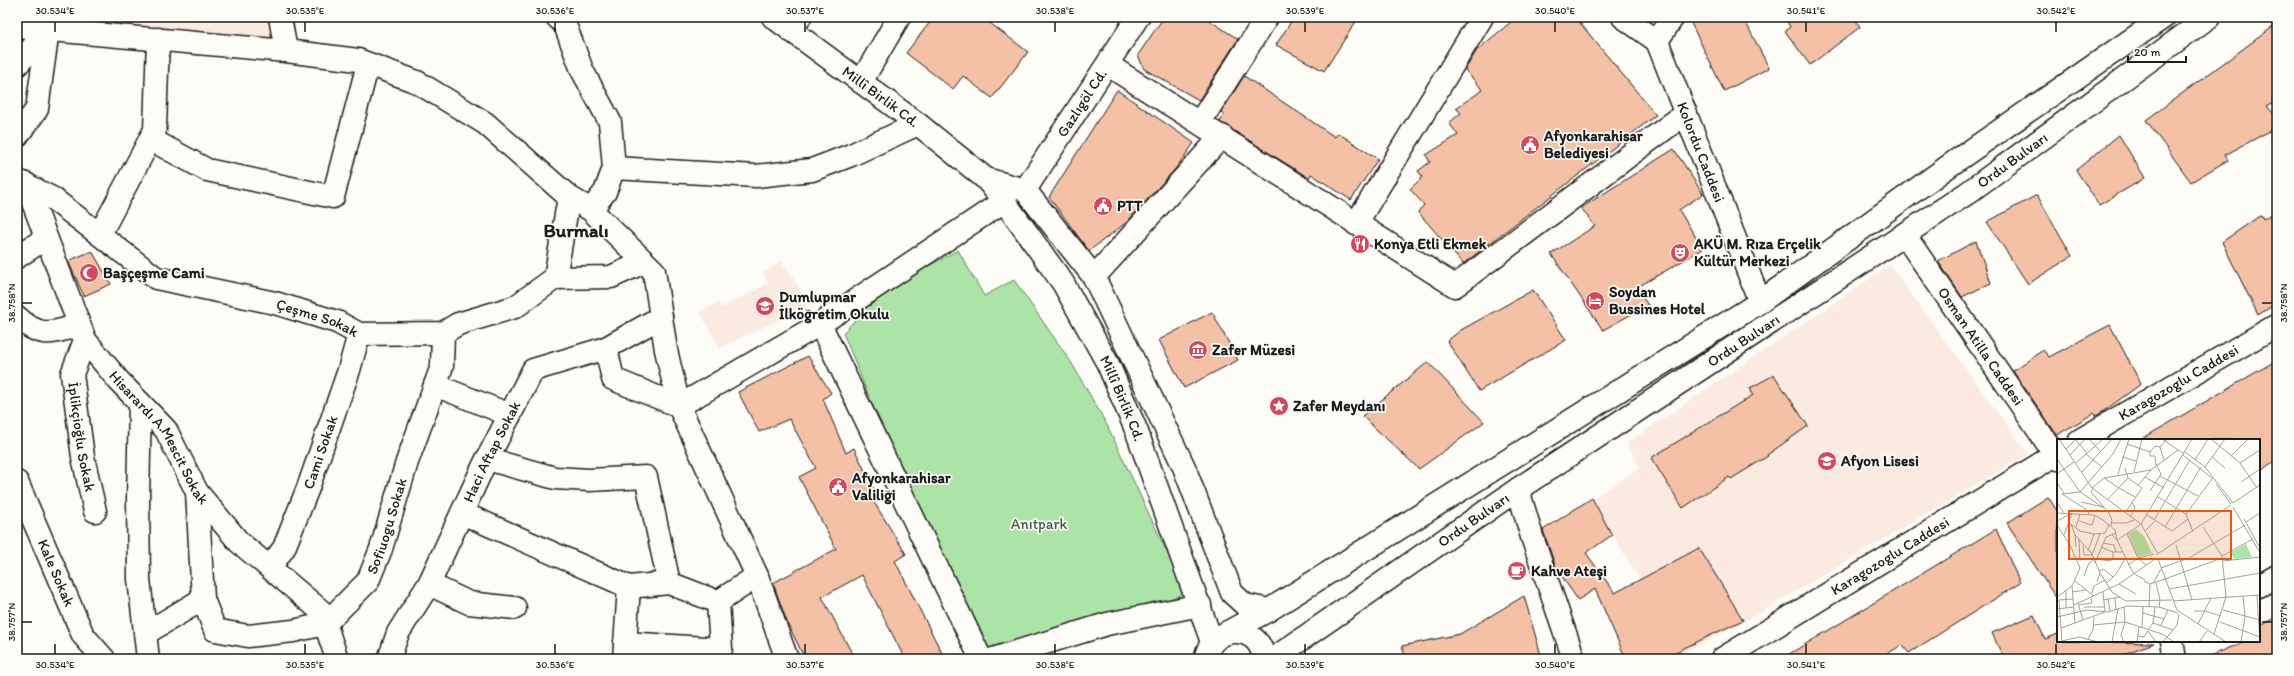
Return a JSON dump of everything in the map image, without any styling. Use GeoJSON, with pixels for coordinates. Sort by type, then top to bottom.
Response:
{"type":"FeatureCollection","features":[{"type":"Feature","properties":{"kind":"street"},"geometry":{"type":"LineString","coordinates":[[280,17],[286,51]]}},
{"type":"Feature","properties":{"kind":"street"},"geometry":{"type":"LineString","coordinates":[[556,17],[565,25],[582,70],[610,122],[614,168],[605,192],[591,210]]}},
{"type":"Feature","properties":{"kind":"street","name":"Millî Birlik Cd."},"geometry":{"type":"LineString","coordinates":[[773,17],[795,24],[861,82],[918,124],[986,179],[1004,201],[1063,283],[1108,364],[1138,432],[1215,644]]}},
{"type":"Feature","properties":{"kind":"street"},"geometry":{"type":"LineString","coordinates":[[861,82],[899,17]]}},
{"type":"Feature","properties":{"kind":"street","name":"Gazlıgöl Cd."},"geometry":{"type":"LineString","coordinates":[[1025,190],[1138,17]]}},
{"type":"Feature","properties":{"kind":"street"},"geometry":{"type":"LineString","coordinates":[[1200,122],[1267,17]]}},
{"type":"Feature","properties":{"kind":"street"},"geometry":{"type":"LineString","coordinates":[[1356,224],[1482,17]]}},
{"type":"Feature","properties":{"kind":"street"},"geometry":{"type":"LineString","coordinates":[[1623,17],[1656,41],[1673,17]]}},
{"type":"Feature","properties":{"kind":"street","name":"Ordu Bulvarı"},"geometry":{"type":"LineString","coordinates":[[1215,644],[1760,302],[1953,163],[2164,17]]}},
{"type":"Feature","properties":{"kind":"street","name":"Ordu Bulvarı"},"geometry":{"type":"LineString","coordinates":[[1272,659],[1518,489],[1966,194],[2210,17]]}},
{"type":"Feature","properties":{"kind":"street"},"geometry":{"type":"LineString","coordinates":[[17,27],[286,51],[358,60],[417,82],[485,123],[569,197],[591,210],[654,271],[661,317],[679,406],[757,576],[788,659]]}},
{"type":"Feature","properties":{"kind":"street"},"geometry":{"type":"LineString","coordinates":[[17,65],[48,30]]}},
{"type":"Feature","properties":{"kind":"street"},"geometry":{"type":"LineString","coordinates":[[17,136],[37,109],[48,30]]}},
{"type":"Feature","properties":{"kind":"street"},"geometry":{"type":"LineString","coordinates":[[100,234],[155,130],[158,39]]}},
{"type":"Feature","properties":{"kind":"street","name":"Kolordu Caddesi"},"geometry":{"type":"LineString","coordinates":[[1656,41],[1686,113],[1760,302]]}},
{"type":"Feature","properties":{"kind":"street"},"geometry":{"type":"LineString","coordinates":[[150,139],[207,170],[333,197],[368,64]]}},
{"type":"Feature","properties":{"kind":"street"},"geometry":{"type":"LineString","coordinates":[[1108,65],[1222,136],[1356,224],[1455,286],[1686,113]]}},
{"type":"Feature","properties":{"kind":"street"},"geometry":{"type":"LineString","coordinates":[[614,168],[756,176],[812,170],[918,124]]}},
{"type":"Feature","properties":{"kind":"street"},"geometry":{"type":"LineString","coordinates":[[1094,277],[1222,136]]}},
{"type":"Feature","properties":{"kind":"street","name":"Millî Birlik Cd."},"geometry":{"type":"LineString","coordinates":[[986,179],[1025,190],[1094,277],[1184,467],[1232,593],[1245,605],[1268,610]]}},
{"type":"Feature","properties":{"kind":"street","name":"Çeşme Sokak"},"geometry":{"type":"LineString","coordinates":[[21,182],[52,198],[156,278],[275,303],[337,322],[359,334],[443,333],[458,324],[515,308],[555,278]]}},
{"type":"Feature","properties":{"kind":"street","name":"Hisarardı A.Mescit Sokak"},"geometry":{"type":"LineString","coordinates":[[21,182],[46,238],[82,332],[140,403],[166,430],[197,492],[239,542],[270,566],[321,611],[337,659]]}},
{"type":"Feature","properties":{"kind":"street"},"geometry":{"type":"LineString","coordinates":[[679,406],[820,324],[1004,201],[1025,190]]}},
{"type":"Feature","properties":{"kind":"street"},"geometry":{"type":"LineString","coordinates":[[569,197],[555,278],[611,277],[644,262]]}},
{"type":"Feature","properties":{"kind":"street","name":"Osman Atilla Caddesi"},"geometry":{"type":"LineString","coordinates":[[1904,234],[2057,455]]}},
{"type":"Feature","properties":{"kind":"street"},"geometry":{"type":"LineString","coordinates":[[17,257],[46,238]]}},
{"type":"Feature","properties":{"kind":"street"},"geometry":{"type":"LineString","coordinates":[[17,317],[27,326],[48,334],[82,332]]}},
{"type":"Feature","properties":{"kind":"street","name":"Haci Aftap Sokak"},"geometry":{"type":"LineString","coordinates":[[389,659],[398,633],[429,584],[487,459],[533,370],[606,348],[661,317]]}},
{"type":"Feature","properties":{"kind":"street"},"geometry":{"type":"LineString","coordinates":[[820,324],[981,659]]}},
{"type":"Feature","properties":{"kind":"street","name":"Karagozoglu Caddesi"},"geometry":{"type":"LineString","coordinates":[[2082,439],[2277,325]]}},
{"type":"Feature","properties":{"kind":"street","name":"İplikçioğlu Sokak"},"geometry":{"type":"LineString","coordinates":[[82,332],[72,374],[83,457],[95,511]]}},
{"type":"Feature","properties":{"kind":"street","name":"Sofiuogu Sokak"},"geometry":{"type":"LineString","coordinates":[[325,624],[368,581],[381,549],[407,462],[442,366],[443,333]]}},
{"type":"Feature","properties":{"kind":"street","name":"Cami Sokak"},"geometry":{"type":"LineString","coordinates":[[270,566],[284,548],[308,488],[349,370],[359,334]]}},
{"type":"Feature","properties":{"kind":"street"},"geometry":{"type":"LineString","coordinates":[[606,348],[613,379],[679,406]]}},
{"type":"Feature","properties":{"kind":"street"},"geometry":{"type":"LineString","coordinates":[[435,385],[510,415]]}},
{"type":"Feature","properties":{"kind":"street"},"geometry":{"type":"LineString","coordinates":[[140,403],[139,579],[148,659]]}},
{"type":"Feature","properties":{"kind":"street","name":"Karagozoglu Caddesi"},"geometry":{"type":"LineString","coordinates":[[1722,659],[2057,455]]}},
{"type":"Feature","properties":{"kind":"street"},"geometry":{"type":"LineString","coordinates":[[487,459],[555,478],[589,480],[646,477],[669,584]]}},
{"type":"Feature","properties":{"kind":"street","name":"Kale Sokak"},"geometry":{"type":"LineString","coordinates":[[17,482],[83,635],[104,659]]}},
{"type":"Feature","properties":{"kind":"street"},"geometry":{"type":"LineString","coordinates":[[1518,489],[1532,537],[1574,659]]}},
{"type":"Feature","properties":{"kind":"street"},"geometry":{"type":"LineString","coordinates":[[197,492],[203,599],[215,630],[248,636],[294,631],[325,624]]}},
{"type":"Feature","properties":{"kind":"street"},"geometry":{"type":"LineString","coordinates":[[462,513],[629,587],[669,584],[718,602]]}},
{"type":"Feature","properties":{"kind":"street"},"geometry":{"type":"LineString","coordinates":[[718,602],[757,576]]}},
{"type":"Feature","properties":{"kind":"street"},"geometry":{"type":"LineString","coordinates":[[2260,585],[2277,576]]}},
{"type":"Feature","properties":{"kind":"street"},"geometry":{"type":"LineString","coordinates":[[429,584],[469,603],[515,608]]}},
{"type":"Feature","properties":{"kind":"street"},"geometry":{"type":"LineString","coordinates":[[629,587],[624,651],[721,649],[718,602]]}},
{"type":"Feature","properties":{"kind":"street"},"geometry":{"type":"LineString","coordinates":[[146,633],[203,599]]}},
{"type":"Feature","properties":{"kind":"street"},"geometry":{"type":"LineString","coordinates":[[993,659],[1107,624],[1200,605]]}},
{"type":"Feature","properties":{"kind":"street"},"geometry":{"type":"LineString","coordinates":[[1215,644],[1236,631],[1246,634],[1254,639],[1260,647],[1263,659]]}},
{"type":"Feature","properties":{"kind":"street"},"geometry":{"type":"LineString","coordinates":[[2172,642],[2175,659]]}},
{"type":"Feature","properties":{"kind":"shaded area"},"geometry":{"type":"Polygon","coordinates":[[[17,17],[271,17],[286,51],[17,17]]]}},
{"type":"Feature","properties":{"kind":"shaded area","name":"Dumlupınar İlköğretim Okulu"},"geometry":{"type":"Polygon","coordinates":[[[781,261],[811,304],[720,348],[700,312],[718,303],[721,308],[768,283],[763,273],[781,261]]]}},
{"type":"Feature","properties":{"kind":"shaded area","name":"Afyon Lisesi"},"geometry":{"type":"Polygon","coordinates":[[[1890,265],[2028,454],[1759,613],[1673,659],[1626,659],[1640,580],[1592,499],[1640,468],[1627,443],[1890,265]]]}},
{"type":"Feature","properties":{"kind":"green space","name":"Anıtpark"},"geometry":{"type":"Polygon","coordinates":[[[958,250],[984,296],[1014,280],[1071,362],[1107,425],[1181,582],[1183,594],[1153,605],[986,653],[906,486],[843,333],[882,291],[958,250]]]}},
{"type":"Feature","properties":{"kind":"building"},"geometry":{"type":"Polygon","coordinates":[[[934,17],[982,17],[1028,52],[992,98],[963,76],[953,89],[906,53],[934,17]]]}},
{"type":"Feature","properties":{"kind":"building"},"geometry":{"type":"Polygon","coordinates":[[[1164,17],[1204,17],[1238,39],[1199,100],[1144,69],[1138,55],[1164,17]]]}},
{"type":"Feature","properties":{"kind":"building"},"geometry":{"type":"Polygon","coordinates":[[[1294,17],[1359,17],[1324,71],[1276,45],[1294,17]]]}},
{"type":"Feature","properties":{"kind":"building","name":"Afyonkarahisar Belediyesi"},"geometry":{"type":"Polygon","coordinates":[[[1517,17],[1575,17],[1656,115],[1463,264],[1418,212],[1424,205],[1410,189],[1423,177],[1418,171],[1430,162],[1426,155],[1458,135],[1449,123],[1461,113],[1456,108],[1483,90],[1465,70],[1477,50],[1517,17]]]}},
{"type":"Feature","properties":{"kind":"building"},"geometry":{"type":"Polygon","coordinates":[[[1698,17],[1743,17],[1769,68],[1724,91],[1690,21],[1698,17]]]}},
{"type":"Feature","properties":{"kind":"building"},"geometry":{"type":"Polygon","coordinates":[[[1785,17],[1854,17],[1860,27],[1810,65],[1785,31],[1790,27],[1785,17]]]}},
{"type":"Feature","properties":{"kind":"building"},"geometry":{"type":"Polygon","coordinates":[[[2277,24],[2277,100],[2267,106],[2277,118],[2277,127],[2225,155],[2228,160],[2191,182],[2146,120],[2277,24]]]}},
{"type":"Feature","properties":{"kind":"building"},"geometry":{"type":"Polygon","coordinates":[[[1244,76],[1335,137],[1338,133],[1378,159],[1351,200],[1311,174],[1309,178],[1220,122],[1224,115],[1221,113],[1244,76]]]}},
{"type":"Feature","properties":{"kind":"building"},"geometry":{"type":"Polygon","coordinates":[[[1117,90],[1194,143],[1176,168],[1127,222],[1089,251],[1049,197],[1117,90]]]}},
{"type":"Feature","properties":{"kind":"building"},"geometry":{"type":"Polygon","coordinates":[[[2119,135],[2145,178],[2099,205],[2076,170],[2119,135]]]}},
{"type":"Feature","properties":{"kind":"building","name":"AKÜ M. Rıza Erçelik Kültür Merkezi"},"geometry":{"type":"Polygon","coordinates":[[[1674,149],[1703,194],[1679,210],[1703,249],[1636,288],[1648,305],[1603,330],[1551,254],[1595,226],[1581,208],[1674,149]]]}},
{"type":"Feature","properties":{"kind":"building"},"geometry":{"type":"Polygon","coordinates":[[[2037,195],[2072,256],[2028,284],[1987,222],[2037,195]]]}},
{"type":"Feature","properties":{"kind":"building"},"geometry":{"type":"Polygon","coordinates":[[[2277,211],[2277,303],[2258,315],[2222,242],[2261,215],[2263,219],[2277,211]]]}},
{"type":"Feature","properties":{"kind":"building"},"geometry":{"type":"Polygon","coordinates":[[[1976,241],[1991,283],[1962,297],[1938,261],[1976,241]]]}},
{"type":"Feature","properties":{"kind":"building","name":"Başçeşme Cami"},"geometry":{"type":"Polygon","coordinates":[[[92,251],[111,284],[84,296],[68,261],[92,251]]]}},
{"type":"Feature","properties":{"kind":"building"},"geometry":{"type":"Polygon","coordinates":[[[1533,290],[1566,340],[1479,391],[1447,341],[1461,330],[1533,290]]]}},
{"type":"Feature","properties":{"kind":"building","name":"Zafer Müzesi"},"geometry":{"type":"Polygon","coordinates":[[[1212,312],[1238,360],[1184,388],[1159,340],[1212,312]]]}},
{"type":"Feature","properties":{"kind":"building"},"geometry":{"type":"Polygon","coordinates":[[[2110,325],[2141,384],[2101,413],[2096,416],[2094,413],[2057,435],[2013,371],[2043,350],[2049,357],[2110,325]]]}},
{"type":"Feature","properties":{"kind":"building"},"geometry":{"type":"Polygon","coordinates":[[[808,356],[831,393],[823,399],[846,453],[854,448],[877,496],[872,499],[906,554],[895,561],[945,659],[905,659],[862,575],[822,597],[855,659],[805,659],[787,622],[773,583],[836,549],[799,477],[816,468],[789,419],[759,432],[738,392],[808,356]]]}},
{"type":"Feature","properties":{"kind":"building"},"geometry":{"type":"Polygon","coordinates":[[[2277,360],[2277,459],[2260,471],[2260,439],[2142,439],[2277,360]]]}},
{"type":"Feature","properties":{"kind":"building"},"geometry":{"type":"Polygon","coordinates":[[[1428,362],[1484,422],[1419,469],[1362,416],[1428,362]]]}},
{"type":"Feature","properties":{"kind":"building"},"geometry":{"type":"Polygon","coordinates":[[[1774,375],[1808,426],[1767,455],[1768,456],[1731,479],[1729,477],[1683,508],[1651,458],[1753,395],[1750,388],[1774,375]]]}},
{"type":"Feature","properties":{"kind":"building"},"geometry":{"type":"Polygon","coordinates":[[[2048,497],[2057,510],[2057,599],[2007,523],[2048,497]]]}},
{"type":"Feature","properties":{"kind":"building"},"geometry":{"type":"Polygon","coordinates":[[[1592,498],[1612,535],[1586,553],[1615,593],[1699,548],[1743,620],[1661,659],[1626,659],[1595,589],[1578,600],[1556,568],[1543,530],[1592,498]]]}},
{"type":"Feature","properties":{"kind":"building"},"geometry":{"type":"Polygon","coordinates":[[[1996,529],[2020,583],[1909,653],[1902,645],[1878,659],[1781,659],[1996,529]]]}},
{"type":"Feature","properties":{"kind":"building"},"geometry":{"type":"Polygon","coordinates":[[[1524,596],[1542,659],[1406,659],[1402,646],[1460,634],[1524,596]]]}},
{"type":"Feature","properties":{"kind":"building"},"geometry":{"type":"Polygon","coordinates":[[[2034,615],[2045,639],[2057,634],[2057,642],[2154,643],[2110,659],[2004,659],[1992,633],[2034,615]]]}},
{"type":"Feature","properties":{"kind":"building"},"geometry":{"type":"Polygon","coordinates":[[[2277,618],[2277,659],[2203,659],[2244,642],[2260,642],[2260,625],[2277,618]]]}},
{"type":"Feature","properties":{"kind":"place","name":"Afyonkarahisar Belediyesi"},"geometry":{"type":"Point","coordinates":[1530,145]}},
{"type":"Feature","properties":{"kind":"place","name":"PTT"},"geometry":{"type":"Point","coordinates":[1103,206]}},
{"type":"Feature","properties":{"kind":"place","name":"Konya Etli Ekmek"},"geometry":{"type":"Point","coordinates":[1360,244]}},
{"type":"Feature","properties":{"kind":"place","name":"AKÜ M. Rıza Erçelik Kültür Merkezi"},"geometry":{"type":"Point","coordinates":[1680,253]}},
{"type":"Feature","properties":{"kind":"place","name":"Başçeşme Cami"},"geometry":{"type":"Point","coordinates":[89,273]}},
{"type":"Feature","properties":{"kind":"place","name":"Soydan Bussines Hotel"},"geometry":{"type":"Point","coordinates":[1595,301]}},
{"type":"Feature","properties":{"kind":"place","name":"Dumlupınar İlköğretim Okulu"},"geometry":{"type":"Point","coordinates":[765,306]}},
{"type":"Feature","properties":{"kind":"place","name":"Zafer Müzesi"},"geometry":{"type":"Point","coordinates":[1198,350]}},
{"type":"Feature","properties":{"kind":"place","name":"Zafer Meydanı"},"geometry":{"type":"Point","coordinates":[1279,406]}},
{"type":"Feature","properties":{"kind":"place","name":"Afyon Lisesi"},"geometry":{"type":"Point","coordinates":[1827,461]}},
{"type":"Feature","properties":{"kind":"place","name":"Afyonkarahisar Valiliği"},"geometry":{"type":"Point","coordinates":[838,487]}},
{"type":"Feature","properties":{"kind":"place","name":"Kahve Ateşi"},"geometry":{"type":"Point","coordinates":[1517,571]}},
{"type":"Feature","properties":{"kind":"district","name":"Burmalı"},"geometry":{"type":"Point","coordinates":[576,230]}}]}
